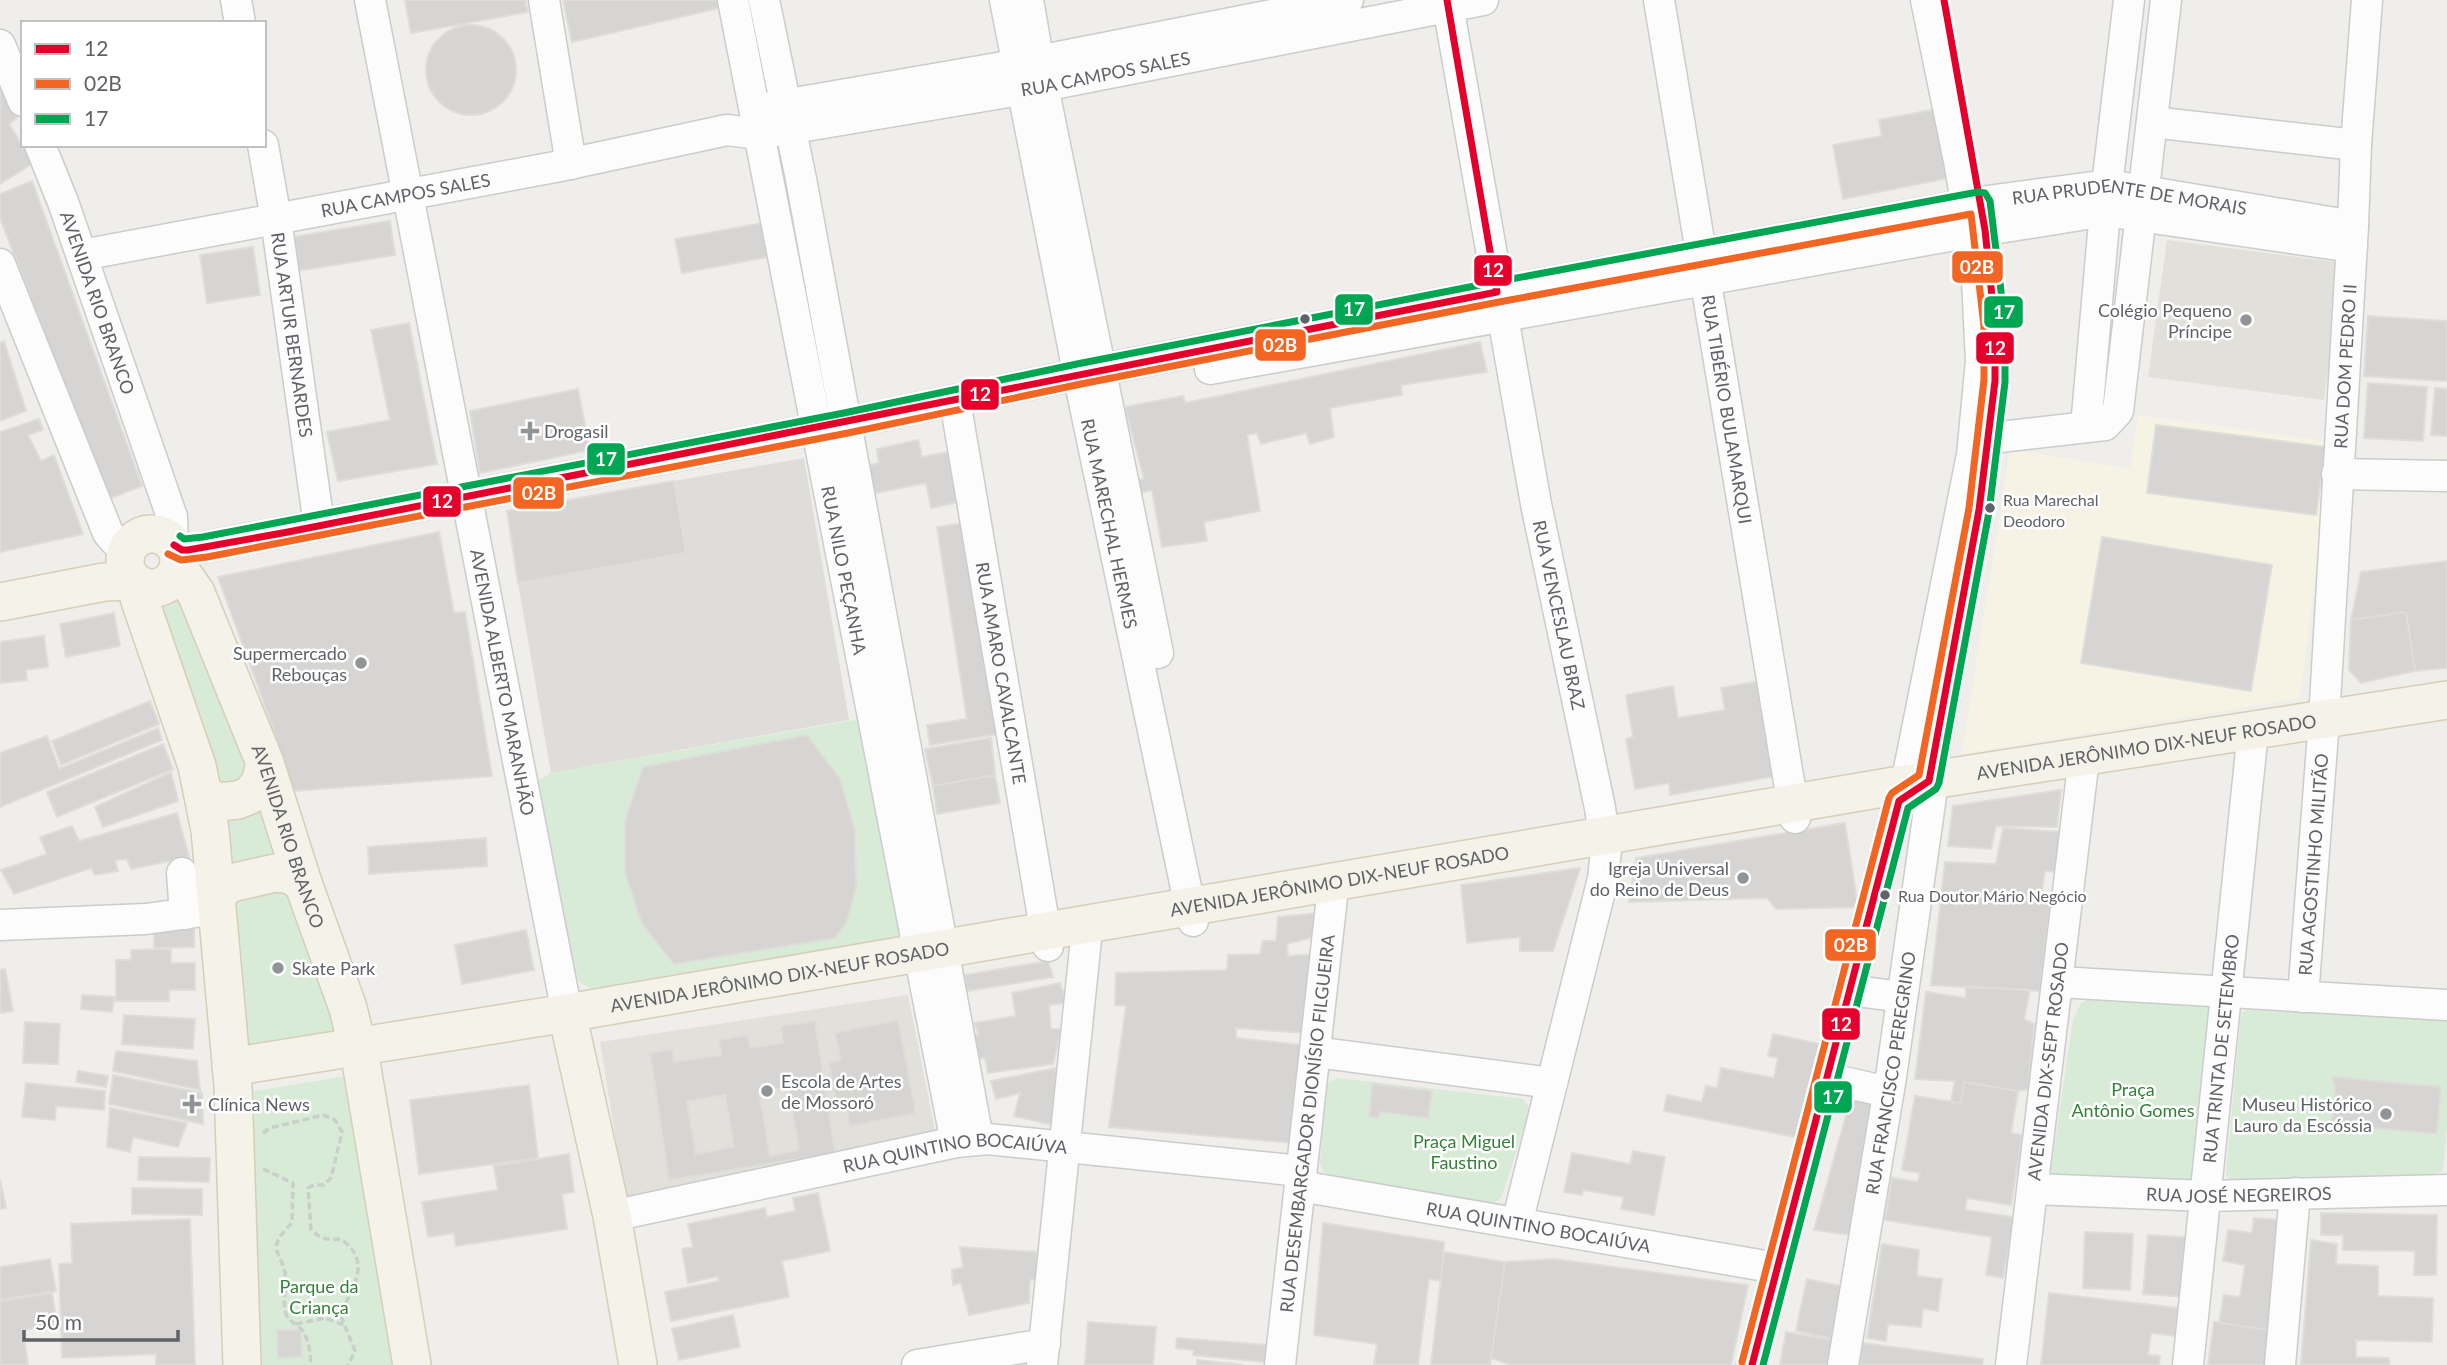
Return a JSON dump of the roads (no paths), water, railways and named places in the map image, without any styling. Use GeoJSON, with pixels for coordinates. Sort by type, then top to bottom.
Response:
{"type":"FeatureCollection","features":[{"type":"Feature","properties":{"kind":"main road"},"geometry":{"type":"LineString","coordinates":[[131,569],[149,588],[158,587],[173,578],[176,554],[159,534],[141,536],[134,541],[131,569],[197,766],[210,830],[206,907],[232,1076],[242,1365]]}},
{"type":"Feature","properties":{"kind":"main road","name":"AVENIDA RIO BRANCO"},"geometry":{"type":"LineString","coordinates":[[176,554],[196,593],[265,763],[303,883],[348,1008],[359,1054],[412,1365]]}},
{"type":"Feature","properties":{"kind":"main road"},"geometry":{"type":"LineString","coordinates":[[0,587],[79,573],[131,569]]}},
{"type":"Feature","properties":{"kind":"main road"},"geometry":{"type":"LineString","coordinates":[[0,602],[104,582],[131,569]]}},
{"type":"Feature","properties":{"kind":"main road","name":"AVENIDA JERÔNIMO DIX-NEUF ROSADO"},"geometry":{"type":"LineString","coordinates":[[2323,727],[2447,700]]}},
{"type":"Feature","properties":{"kind":"main road","name":"AVENIDA JERÔNIMO DIX-NEUF ROSADO"},"geometry":{"type":"LineString","coordinates":[[569,1022],[1794,811],[2323,727],[2447,714]]}},
{"type":"Feature","properties":{"kind":"main road"},"geometry":{"type":"LineString","coordinates":[[203,794],[218,802],[238,800],[250,795],[260,783],[265,763]]}},
{"type":"Feature","properties":{"kind":"main road"},"geometry":{"type":"LineString","coordinates":[[206,907],[230,883],[275,873],[291,875],[303,883]]}},
{"type":"Feature","properties":{"kind":"main road"},"geometry":{"type":"LineString","coordinates":[[232,1076],[569,1022]]}},
{"type":"Feature","properties":{"kind":"main road","name":"AVENIDA ALBERTO MARANHÃO"},"geometry":{"type":"LineString","coordinates":[[569,1022],[612,1216],[638,1365]]}},
{"type":"Feature","properties":{"kind":"street"},"geometry":{"type":"LineString","coordinates":[[236,0],[240,21]]}},
{"type":"Feature","properties":{"kind":"street","name":"AVENIDA ALBERTO MARANHÃO"},"geometry":{"type":"LineString","coordinates":[[370,0],[569,1022]]}},
{"type":"Feature","properties":{"kind":"street"},"geometry":{"type":"LineString","coordinates":[[544,0],[571,164]]}},
{"type":"Feature","properties":{"kind":"street","name":"RUA NILO PEÇANHA"},"geometry":{"type":"LineString","coordinates":[[733,0],[818,436],[932,959],[967,1141]]}},
{"type":"Feature","properties":{"kind":"street","name":"RUA NILO PEÇANHA"},"geometry":{"type":"LineString","coordinates":[[764,0],[847,431],[932,959]]}},
{"type":"Feature","properties":{"kind":"street","name":"RUA MARECHAL HERMES"},"geometry":{"type":"LineString","coordinates":[[1005,0],[1030,75],[1201,912]]}},
{"type":"Feature","properties":{"kind":"street","name":"RUA MARECHAL HERMES"},"geometry":{"type":"LineString","coordinates":[[1028,0],[1030,75]]}},
{"type":"Feature","properties":{"kind":"street","name":"RUA CAMPOS SALES"},"geometry":{"type":"LineString","coordinates":[[1030,75],[1348,0]]}},
{"type":"Feature","properties":{"kind":"street","name":"RUA CAMPOS SALES"},"geometry":{"type":"LineString","coordinates":[[82,255],[571,164],[787,116],[1448,3],[1483,0]]}},
{"type":"Feature","properties":{"kind":"street","name":"RUA TIBÉRIO BULAMARQUI"},"geometry":{"type":"LineString","coordinates":[[1659,0],[1794,811]]}},
{"type":"Feature","properties":{"kind":"street"},"geometry":{"type":"LineString","coordinates":[[1926,0],[1975,217]]}},
{"type":"Feature","properties":{"kind":"street"},"geometry":{"type":"LineString","coordinates":[[1752,1365],[1849,990],[1916,791],[1979,510],[1980,348],[1975,217],[1944,0]]}},
{"type":"Feature","properties":{"kind":"street"},"geometry":{"type":"LineString","coordinates":[[2086,427],[2106,198],[2129,0]]}},
{"type":"Feature","properties":{"kind":"street"},"geometry":{"type":"LineString","coordinates":[[1981,440],[2105,425],[2114,418],[2120,404],[2166,0]]}},
{"type":"Feature","properties":{"kind":"street","name":"RUA DOM PEDRO II"},"geometry":{"type":"LineString","coordinates":[[2323,727],[2353,237],[2356,145],[2367,0]]}},
{"type":"Feature","properties":{"kind":"street","name":"RUA VENCESLAU BRAZ"},"geometry":{"type":"LineString","coordinates":[[1448,3],[1536,504],[1605,843],[1603,879],[1517,1223]]}},
{"type":"Feature","properties":{"kind":"street"},"geometry":{"type":"LineString","coordinates":[[0,45],[21,96]]}},
{"type":"Feature","properties":{"kind":"street"},"geometry":{"type":"LineString","coordinates":[[2151,122],[2356,145]]}},
{"type":"Feature","properties":{"kind":"street","name":"AVENIDA RIO BRANCO"},"geometry":{"type":"LineString","coordinates":[[41,147],[82,255],[172,517],[176,554]]}},
{"type":"Feature","properties":{"kind":"street","name":"RUA ARTUR BERNARDES"},"geometry":{"type":"LineString","coordinates":[[262,147],[276,219],[319,525]]}},
{"type":"Feature","properties":{"kind":"street","name":"RUA PRUDENTE DE MORAIS"},"geometry":{"type":"LineString","coordinates":[[176,554],[847,431],[1092,381],[1975,217],[2106,198],[2353,237]]}},
{"type":"Feature","properties":{"kind":"street"},"geometry":{"type":"LineString","coordinates":[[1,268],[108,533],[131,569]]}},
{"type":"Feature","properties":{"kind":"street","name":"RUA AMARO CAVALCANTE"},"geometry":{"type":"LineString","coordinates":[[956,409],[1047,939]]}},
{"type":"Feature","properties":{"kind":"street"},"geometry":{"type":"LineString","coordinates":[[2337,474],[2447,477]]}},
{"type":"Feature","properties":{"kind":"street","name":"RUA PRUDENTE DE MORAIS"},"geometry":{"type":"LineString","coordinates":[[176,554],[182,550],[319,525],[466,502]]}},
{"type":"Feature","properties":{"kind":"street","name":"RUA AGOSTINHO MILITÃO"},"geometry":{"type":"LineString","coordinates":[[2303,997],[2323,727]]}},
{"type":"Feature","properties":{"kind":"street","name":"RUA TRINTA DE SETEMBRO"},"geometry":{"type":"LineString","coordinates":[[2188,1365],[2251,738]]}},
{"type":"Feature","properties":{"kind":"street","name":"AVENIDA DIX-SEPT ROSADO"},"geometry":{"type":"LineString","coordinates":[[2011,1365],[2084,765]]}},
{"type":"Feature","properties":{"kind":"street","name":"RUA FRANCISCO PEREGRINO"},"geometry":{"type":"LineString","coordinates":[[1843,1365],[1902,998],[1916,791]]}},
{"type":"Feature","properties":{"kind":"street"},"geometry":{"type":"LineString","coordinates":[[0,925],[146,919],[206,907],[182,873]]}},
{"type":"Feature","properties":{"kind":"street","name":"RUA DESEMBARGADOR DIONÍSIO FILGUEIRA"},"geometry":{"type":"LineString","coordinates":[[1280,1365],[1331,890]]}},
{"type":"Feature","properties":{"kind":"street"},"geometry":{"type":"LineString","coordinates":[[917,1365],[1044,1354],[1085,932]]}},
{"type":"Feature","properties":{"kind":"street"},"geometry":{"type":"LineString","coordinates":[[2059,982],[2447,1004]]}},
{"type":"Feature","properties":{"kind":"street"},"geometry":{"type":"LineString","coordinates":[[1849,990],[1902,998]]}},
{"type":"Feature","properties":{"kind":"street"},"geometry":{"type":"LineString","coordinates":[[1315,1052],[1552,1083]]}},
{"type":"Feature","properties":{"kind":"street"},"geometry":{"type":"LineString","coordinates":[[1826,1078],[1888,1092]]}},
{"type":"Feature","properties":{"kind":"street","name":"RUA QUINTINO BOCAIÚVA"},"geometry":{"type":"LineString","coordinates":[[612,1216],[967,1141],[1065,1147],[1301,1178],[1517,1223],[1777,1268]]}},
{"type":"Feature","properties":{"kind":"street","name":"RUA JOSÉ NEGREIROS"},"geometry":{"type":"LineString","coordinates":[[2033,1189],[2206,1196],[2447,1190]]}},
{"type":"Feature","properties":{"kind":"street"},"geometry":{"type":"LineString","coordinates":[[2280,1365],[2295,1194]]}},
{"type":"Feature","properties":{"kind":"place","name":"Colégio Pequeno Príncipe"},"geometry":{"type":"Point","coordinates":[2246,320]}},
{"type":"Feature","properties":{"kind":"place","name":"Drogasil"},"geometry":{"type":"Point","coordinates":[530,431]}},
{"type":"Feature","properties":{"kind":"place","name":"Rua Marechal Deodoro"},"geometry":{"type":"Point","coordinates":[1990,508]}},
{"type":"Feature","properties":{"kind":"place","name":"Supermercado Rebouças"},"geometry":{"type":"Point","coordinates":[361,663]}},
{"type":"Feature","properties":{"kind":"place","name":"Igreja Universal do Reino de Deus"},"geometry":{"type":"Point","coordinates":[1743,878]}},
{"type":"Feature","properties":{"kind":"place","name":"Rua Doutor Mário Negócio"},"geometry":{"type":"Point","coordinates":[1885,895]}},
{"type":"Feature","properties":{"kind":"place","name":"Skate Park"},"geometry":{"type":"Point","coordinates":[278,968]}},
{"type":"Feature","properties":{"kind":"place","name":"Escola de Artes de Mossoró"},"geometry":{"type":"Point","coordinates":[767,1091]}},
{"type":"Feature","properties":{"kind":"place","name":"Clínica News"},"geometry":{"type":"Point","coordinates":[192,1104]}},
{"type":"Feature","properties":{"kind":"place","name":"Museu Histórico Lauro da Escóssia"},"geometry":{"type":"Point","coordinates":[2386,1114]}},
{"type":"Feature","properties":{"kind":"park label","name":"Praça Antônio Gomes"},"geometry":{"type":"Point","coordinates":[2133,1099]}},
{"type":"Feature","properties":{"kind":"park label","name":"Praça Miguel Faustino"},"geometry":{"type":"Point","coordinates":[1464,1151]}},
{"type":"Feature","properties":{"kind":"park label","name":"Parque da Criança"},"geometry":{"type":"Point","coordinates":[319,1296]}}]}
